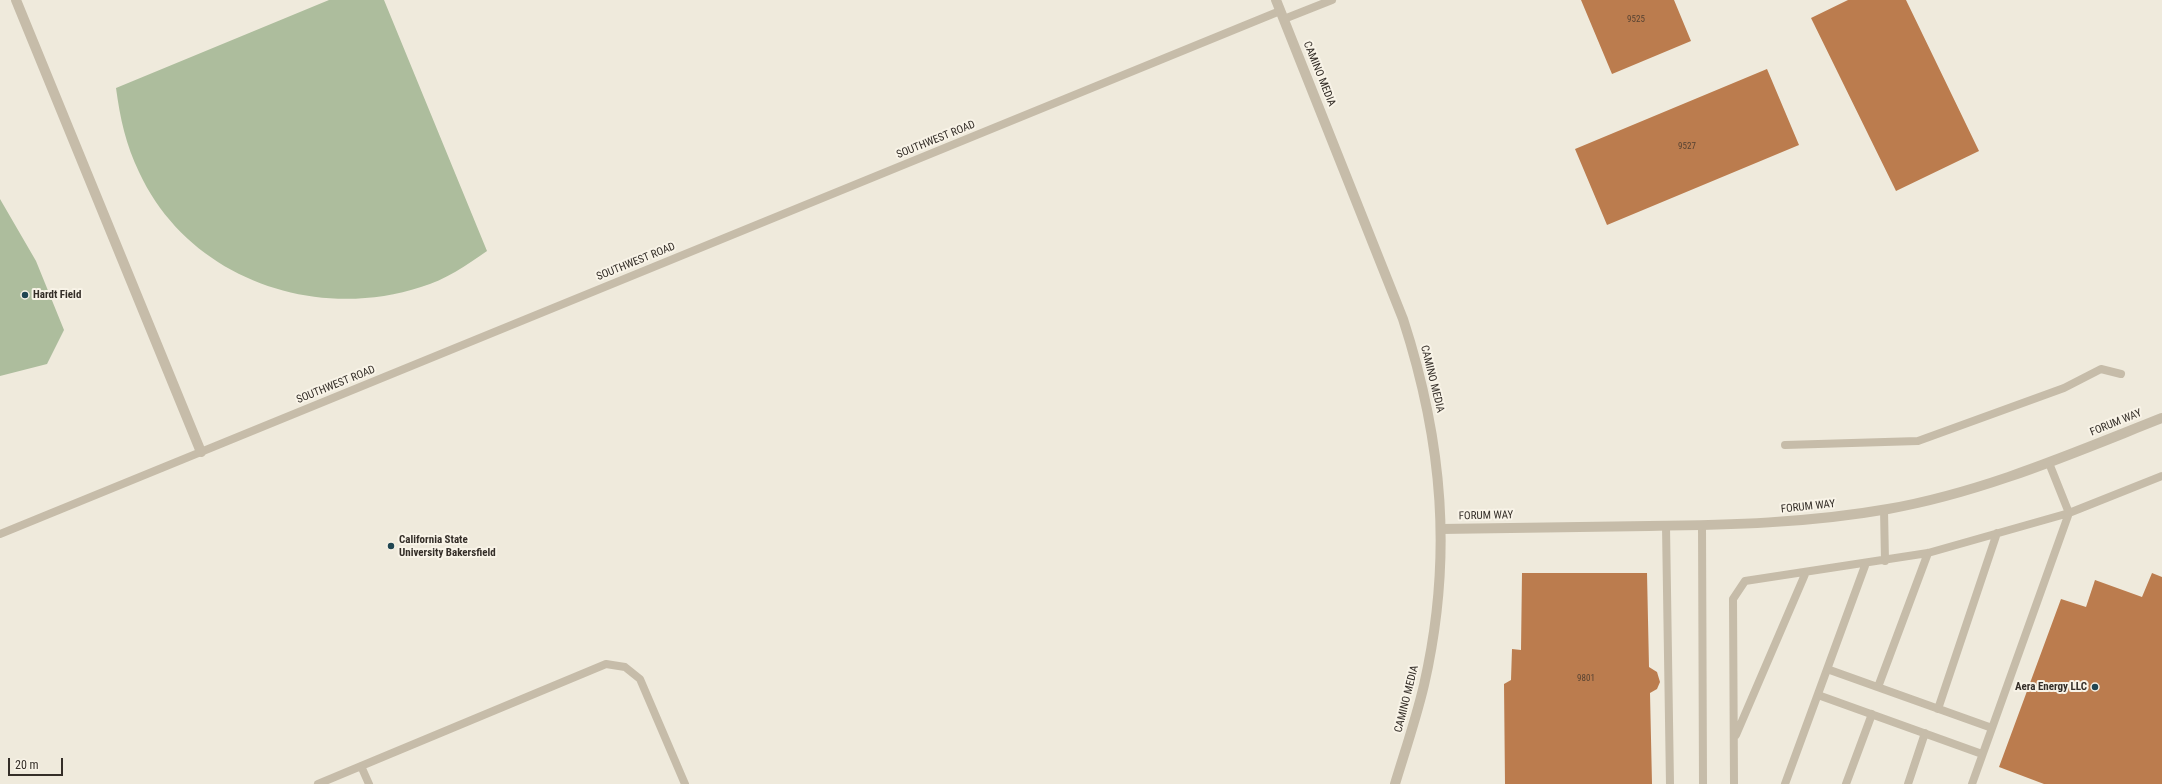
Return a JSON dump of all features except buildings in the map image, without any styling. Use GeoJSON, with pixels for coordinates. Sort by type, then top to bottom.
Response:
{"type":"FeatureCollection","features":[{"type":"Feature","properties":{"kind":"street"},"geometry":{"type":"LineString","coordinates":[[16,0],[200,452]]}},
{"type":"Feature","properties":{"kind":"street","name":"CAMINO MEDIA"},"geometry":{"type":"LineString","coordinates":[[1276,0],[1403,319],[1417,362],[1430,417],[1438,473],[1441,529],[1439,585],[1434,630],[1424,686],[1395,784]]}},
{"type":"Feature","properties":{"kind":"street","name":"FORUM WAY"},"geometry":{"type":"LineString","coordinates":[[1441,529],[1761,524],[1884,510],[1952,494],[2049,463],[2162,418]]}},
{"type":"Feature","properties":{"kind":"lane","name":"SOUTHWEST ROAD"},"geometry":{"type":"LineString","coordinates":[[0,534],[1282,15],[1332,0]]}},
{"type":"Feature","properties":{"kind":"lane"},"geometry":{"type":"LineString","coordinates":[[1785,445],[1918,441],[2064,388],[2101,369],[2121,374]]}},
{"type":"Feature","properties":{"kind":"lane"},"geometry":{"type":"LineString","coordinates":[[1972,784],[2069,513],[2049,463]]}},
{"type":"Feature","properties":{"kind":"lane"},"geometry":{"type":"LineString","coordinates":[[1734,784],[1733,599],[1745,581],[1928,553],[2069,513],[2162,476]]}},
{"type":"Feature","properties":{"kind":"lane"},"geometry":{"type":"LineString","coordinates":[[1884,510],[1885,560]]}},
{"type":"Feature","properties":{"kind":"lane"},"geometry":{"type":"LineString","coordinates":[[1702,525],[1704,784]]}},
{"type":"Feature","properties":{"kind":"lane"},"geometry":{"type":"LineString","coordinates":[[1666,526],[1670,784]]}},
{"type":"Feature","properties":{"kind":"lane"},"geometry":{"type":"LineString","coordinates":[[1938,709],[1997,533]]}},
{"type":"Feature","properties":{"kind":"lane"},"geometry":{"type":"LineString","coordinates":[[1878,687],[1928,553]]}},
{"type":"Feature","properties":{"kind":"lane"},"geometry":{"type":"LineString","coordinates":[[1784,784],[1866,563]]}},
{"type":"Feature","properties":{"kind":"lane"},"geometry":{"type":"LineString","coordinates":[[1734,737],[1806,572]]}},
{"type":"Feature","properties":{"kind":"lane"},"geometry":{"type":"LineString","coordinates":[[318,784],[606,664],[625,667],[640,679],[685,784]]}},
{"type":"Feature","properties":{"kind":"lane"},"geometry":{"type":"LineString","coordinates":[[1827,669],[1992,728]]}},
{"type":"Feature","properties":{"kind":"lane"},"geometry":{"type":"LineString","coordinates":[[1818,694],[1982,754]]}},
{"type":"Feature","properties":{"kind":"lane"},"geometry":{"type":"LineString","coordinates":[[1846,784],[1872,714]]}},
{"type":"Feature","properties":{"kind":"lane"},"geometry":{"type":"LineString","coordinates":[[1908,784],[1925,733]]}},
{"type":"Feature","properties":{"kind":"lane"},"geometry":{"type":"LineString","coordinates":[[361,766],[369,784]]}},
{"type":"Feature","properties":{"kind":"green space"},"geometry":{"type":"Polygon","coordinates":[[[329,0],[384,0],[487,251],[456,272],[430,284],[380,296],[339,299],[298,294],[258,282],[222,264],[189,240],[161,209],[139,172],[130,152],[119,110],[116,88],[329,0]]]}},
{"type":"Feature","properties":{"kind":"green space","name":"Hardt Field"},"geometry":{"type":"Polygon","coordinates":[[[0,199],[36,261],[64,330],[47,364],[0,376],[0,199]]]}},
{"type":"Feature","properties":{"kind":"place","name":"Hardt Field"},"geometry":{"type":"Point","coordinates":[25,295]}},
{"type":"Feature","properties":{"kind":"place","name":"California State University Bakersfield"},"geometry":{"type":"Point","coordinates":[391,546]}},
{"type":"Feature","properties":{"kind":"place","name":"Aera Energy LLC"},"geometry":{"type":"Point","coordinates":[2095,687]}}]}
